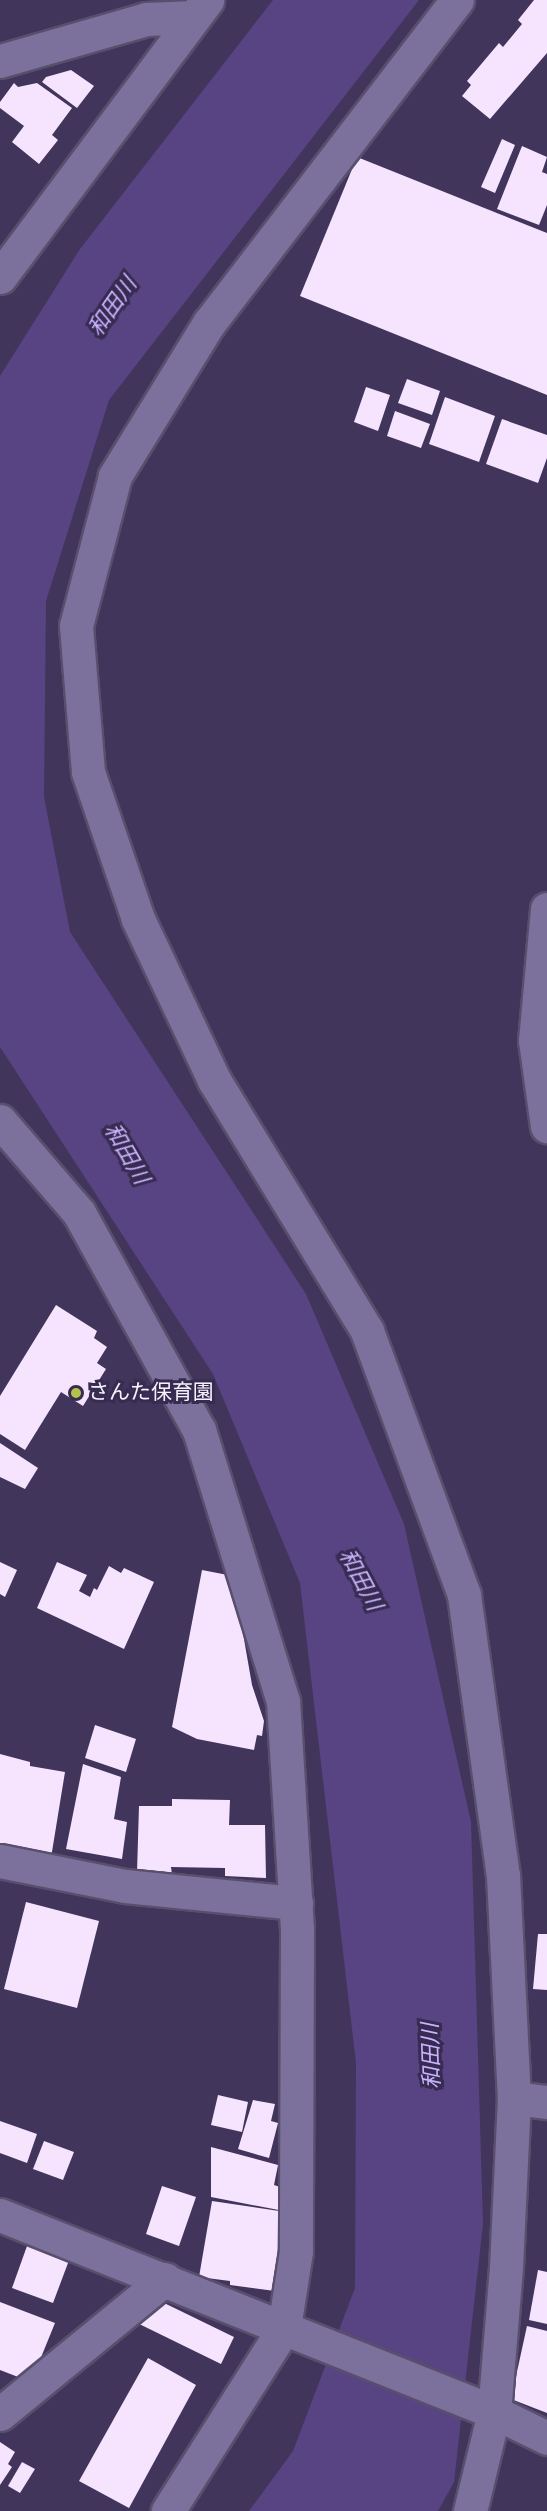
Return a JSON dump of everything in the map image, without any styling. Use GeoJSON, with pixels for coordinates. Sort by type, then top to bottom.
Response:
{"type":"FeatureCollection","features":[{"type":"Feature","properties":{"kind":"street"},"geometry":{"type":"LineString","coordinates":[[457,0],[209,322],[121,466],[115,476],[76,626],[88,772],[138,919],[214,1080],[367,1331],[464,1595],[503,1875],[514,2098],[506,2267],[470,2511]]}},
{"type":"Feature","properties":{"kind":"street"},"geometry":{"type":"LineString","coordinates":[[0,61],[146,19],[200,8]]}},
{"type":"Feature","properties":{"kind":"street"},"geometry":{"type":"LineString","coordinates":[[0,277],[200,8]]}},
{"type":"Feature","properties":{"kind":"street"},"geometry":{"type":"LineString","coordinates":[[547,909],[535,1040],[547,1126]]}},
{"type":"Feature","properties":{"kind":"street"},"geometry":{"type":"LineString","coordinates":[[0,1121],[79,1213],[199,1431],[283,1701],[296,1903],[296,2251],[284,2328],[168,2511]]}},
{"type":"Feature","properties":{"kind":"street"},"geometry":{"type":"LineString","coordinates":[[0,1861],[124,1886],[296,1903]]}},
{"type":"Feature","properties":{"kind":"street"},"geometry":{"type":"LineString","coordinates":[[514,2098],[547,2102]]}},
{"type":"Feature","properties":{"kind":"street"},"geometry":{"type":"LineString","coordinates":[[0,2215],[165,2279],[485,2410],[547,2438]]}},
{"type":"Feature","properties":{"kind":"street"},"geometry":{"type":"LineString","coordinates":[[0,2414],[165,2279]]}},
{"type":"Feature","properties":{"kind":"water","name":"和田川"},"geometry":{"type":"Polygon","coordinates":[[[273,0],[419,0],[109,400],[46,601],[44,797],[70,932],[306,1294],[404,1524],[471,1822],[483,2224],[454,2482],[438,2511],[249,2511],[293,2451],[355,2288],[356,2063],[300,1583],[213,1374],[0,1047],[0,376],[80,249],[273,0]]]}},
{"type":"Feature","properties":{"kind":"building"},"geometry":{"type":"Polygon","coordinates":[[[534,0],[547,0],[547,53],[490,119],[462,96],[471,85],[467,81],[499,43],[503,47],[522,24],[518,20],[534,0]]]}},
{"type":"Feature","properties":{"kind":"building"},"geometry":{"type":"Polygon","coordinates":[[[71,70],[94,86],[77,108],[42,82],[46,77],[71,70]]]}},
{"type":"Feature","properties":{"kind":"building"},"geometry":{"type":"Polygon","coordinates":[[[14,83],[18,87],[37,83],[72,108],[52,135],[58,140],[39,164],[12,142],[24,126],[0,108],[0,102],[14,83]]]}},
{"type":"Feature","properties":{"kind":"building"},"geometry":{"type":"Polygon","coordinates":[[[502,139],[515,145],[495,193],[481,187],[502,139]]]}},
{"type":"Feature","properties":{"kind":"building"},"geometry":{"type":"Polygon","coordinates":[[[522,146],[547,157],[542,172],[547,174],[547,205],[539,225],[497,209],[522,146]]]}},
{"type":"Feature","properties":{"kind":"building"},"geometry":{"type":"Polygon","coordinates":[[[357,157],[547,233],[547,395],[300,296],[357,157]]]}},
{"type":"Feature","properties":{"kind":"building"},"geometry":{"type":"Polygon","coordinates":[[[407,379],[440,391],[432,415],[398,403],[407,379]]]}},
{"type":"Feature","properties":{"kind":"building"},"geometry":{"type":"Polygon","coordinates":[[[366,387],[390,395],[378,431],[354,422],[366,387]]]}},
{"type":"Feature","properties":{"kind":"building"},"geometry":{"type":"Polygon","coordinates":[[[445,397],[495,416],[479,462],[429,444],[445,397]]]}},
{"type":"Feature","properties":{"kind":"building"},"geometry":{"type":"Polygon","coordinates":[[[395,411],[430,424],[421,448],[387,436],[395,411]]]}},
{"type":"Feature","properties":{"kind":"building"},"geometry":{"type":"Polygon","coordinates":[[[502,419],[547,435],[547,458],[538,483],[486,464],[502,419]]]}},
{"type":"Feature","properties":{"kind":"building"},"geometry":{"type":"Polygon","coordinates":[[[56,1305],[97,1331],[94,1338],[107,1347],[97,1363],[106,1369],[83,1406],[61,1392],[25,1450],[0,1434],[0,1396],[56,1305]]]}},
{"type":"Feature","properties":{"kind":"building"},"geometry":{"type":"Polygon","coordinates":[[[0,1443],[38,1468],[25,1489],[0,1477],[0,1443]]]}},
{"type":"Feature","properties":{"kind":"building"},"geometry":{"type":"Polygon","coordinates":[[[0,1562],[17,1570],[5,1597],[0,1594],[0,1562]]]}},
{"type":"Feature","properties":{"kind":"building"},"geometry":{"type":"Polygon","coordinates":[[[57,1562],[87,1575],[79,1591],[90,1597],[94,1588],[97,1590],[109,1566],[121,1573],[124,1568],[154,1582],[124,1649],[37,1608],[57,1562]]]}},
{"type":"Feature","properties":{"kind":"building"},"geometry":{"type":"Polygon","coordinates":[[[202,1570],[233,1576],[252,1685],[264,1721],[262,1736],[257,1735],[254,1750],[197,1739],[172,1727],[202,1570]]]}},
{"type":"Feature","properties":{"kind":"building"},"geometry":{"type":"Polygon","coordinates":[[[95,1725],[136,1739],[126,1772],[85,1758],[95,1725]]]}},
{"type":"Feature","properties":{"kind":"building"},"geometry":{"type":"Polygon","coordinates":[[[0,1754],[30,1762],[30,1766],[65,1772],[51,1858],[0,1850],[0,1754]]]}},
{"type":"Feature","properties":{"kind":"building"},"geometry":{"type":"Polygon","coordinates":[[[83,1764],[121,1777],[114,1819],[127,1822],[122,1859],[66,1849],[83,1764]]]}},
{"type":"Feature","properties":{"kind":"building"},"geometry":{"type":"Polygon","coordinates":[[[172,1799],[230,1800],[229,1825],[265,1825],[266,1878],[225,1876],[225,1868],[171,1867],[172,1874],[137,1872],[139,1806],[172,1806],[172,1799]]]}},
{"type":"Feature","properties":{"kind":"building"},"geometry":{"type":"Polygon","coordinates":[[[26,1902],[99,1921],[77,2008],[4,1989],[26,1902]]]}},
{"type":"Feature","properties":{"kind":"building"},"geometry":{"type":"Polygon","coordinates":[[[538,1934],[547,1934],[547,1990],[533,1989],[538,1934]]]}},
{"type":"Feature","properties":{"kind":"building"},"geometry":{"type":"Polygon","coordinates":[[[218,2095],[248,2102],[242,2132],[211,2125],[218,2095]]]}},
{"type":"Feature","properties":{"kind":"building"},"geometry":{"type":"Polygon","coordinates":[[[253,2100],[275,2104],[271,2121],[278,2123],[269,2158],[238,2149],[253,2100]]]}},
{"type":"Feature","properties":{"kind":"building"},"geometry":{"type":"Polygon","coordinates":[[[0,2121],[37,2134],[27,2163],[0,2153],[0,2121]]]}},
{"type":"Feature","properties":{"kind":"building"},"geometry":{"type":"Polygon","coordinates":[[[44,2141],[74,2152],[63,2180],[33,2169],[44,2141]]]}},
{"type":"Feature","properties":{"kind":"building"},"geometry":{"type":"Polygon","coordinates":[[[211,2147],[278,2165],[274,2185],[283,2188],[284,2211],[211,2197],[211,2147]]]}},
{"type":"Feature","properties":{"kind":"building"},"geometry":{"type":"Polygon","coordinates":[[[162,2186],[196,2197],[179,2246],[146,2234],[162,2186]]]}},
{"type":"Feature","properties":{"kind":"building"},"geometry":{"type":"Polygon","coordinates":[[[212,2201],[286,2212],[275,2291],[230,2285],[230,2281],[199,2277],[212,2201]]]}},
{"type":"Feature","properties":{"kind":"building"},"geometry":{"type":"Polygon","coordinates":[[[32,2232],[74,2247],[53,2303],[12,2288],[32,2232]]]}},
{"type":"Feature","properties":{"kind":"building"},"geometry":{"type":"Polygon","coordinates":[[[538,2270],[547,2272],[547,2324],[529,2320],[538,2270]]]}},
{"type":"Feature","properties":{"kind":"building"},"geometry":{"type":"Polygon","coordinates":[[[158,2300],[234,2337],[221,2364],[129,2319],[158,2300]]]}},
{"type":"Feature","properties":{"kind":"building"},"geometry":{"type":"Polygon","coordinates":[[[0,2302],[55,2323],[31,2382],[0,2370],[0,2302]]]}},
{"type":"Feature","properties":{"kind":"building"},"geometry":{"type":"Polygon","coordinates":[[[527,2326],[547,2331],[547,2413],[511,2399],[527,2326]]]}},
{"type":"Feature","properties":{"kind":"building"},"geometry":{"type":"Polygon","coordinates":[[[148,2358],[196,2385],[129,2508],[79,2481],[148,2358]]]}},
{"type":"Feature","properties":{"kind":"building"},"geometry":{"type":"Polygon","coordinates":[[[0,2442],[15,2452],[8,2464],[12,2467],[0,2485],[0,2442]]]}},
{"type":"Feature","properties":{"kind":"building"},"geometry":{"type":"Polygon","coordinates":[[[22,2462],[35,2469],[20,2493],[8,2486],[22,2462]]]}},
{"type":"Feature","properties":{"kind":"place","name":"さんた保育園"},"geometry":{"type":"Point","coordinates":[76,1393]}}]}
